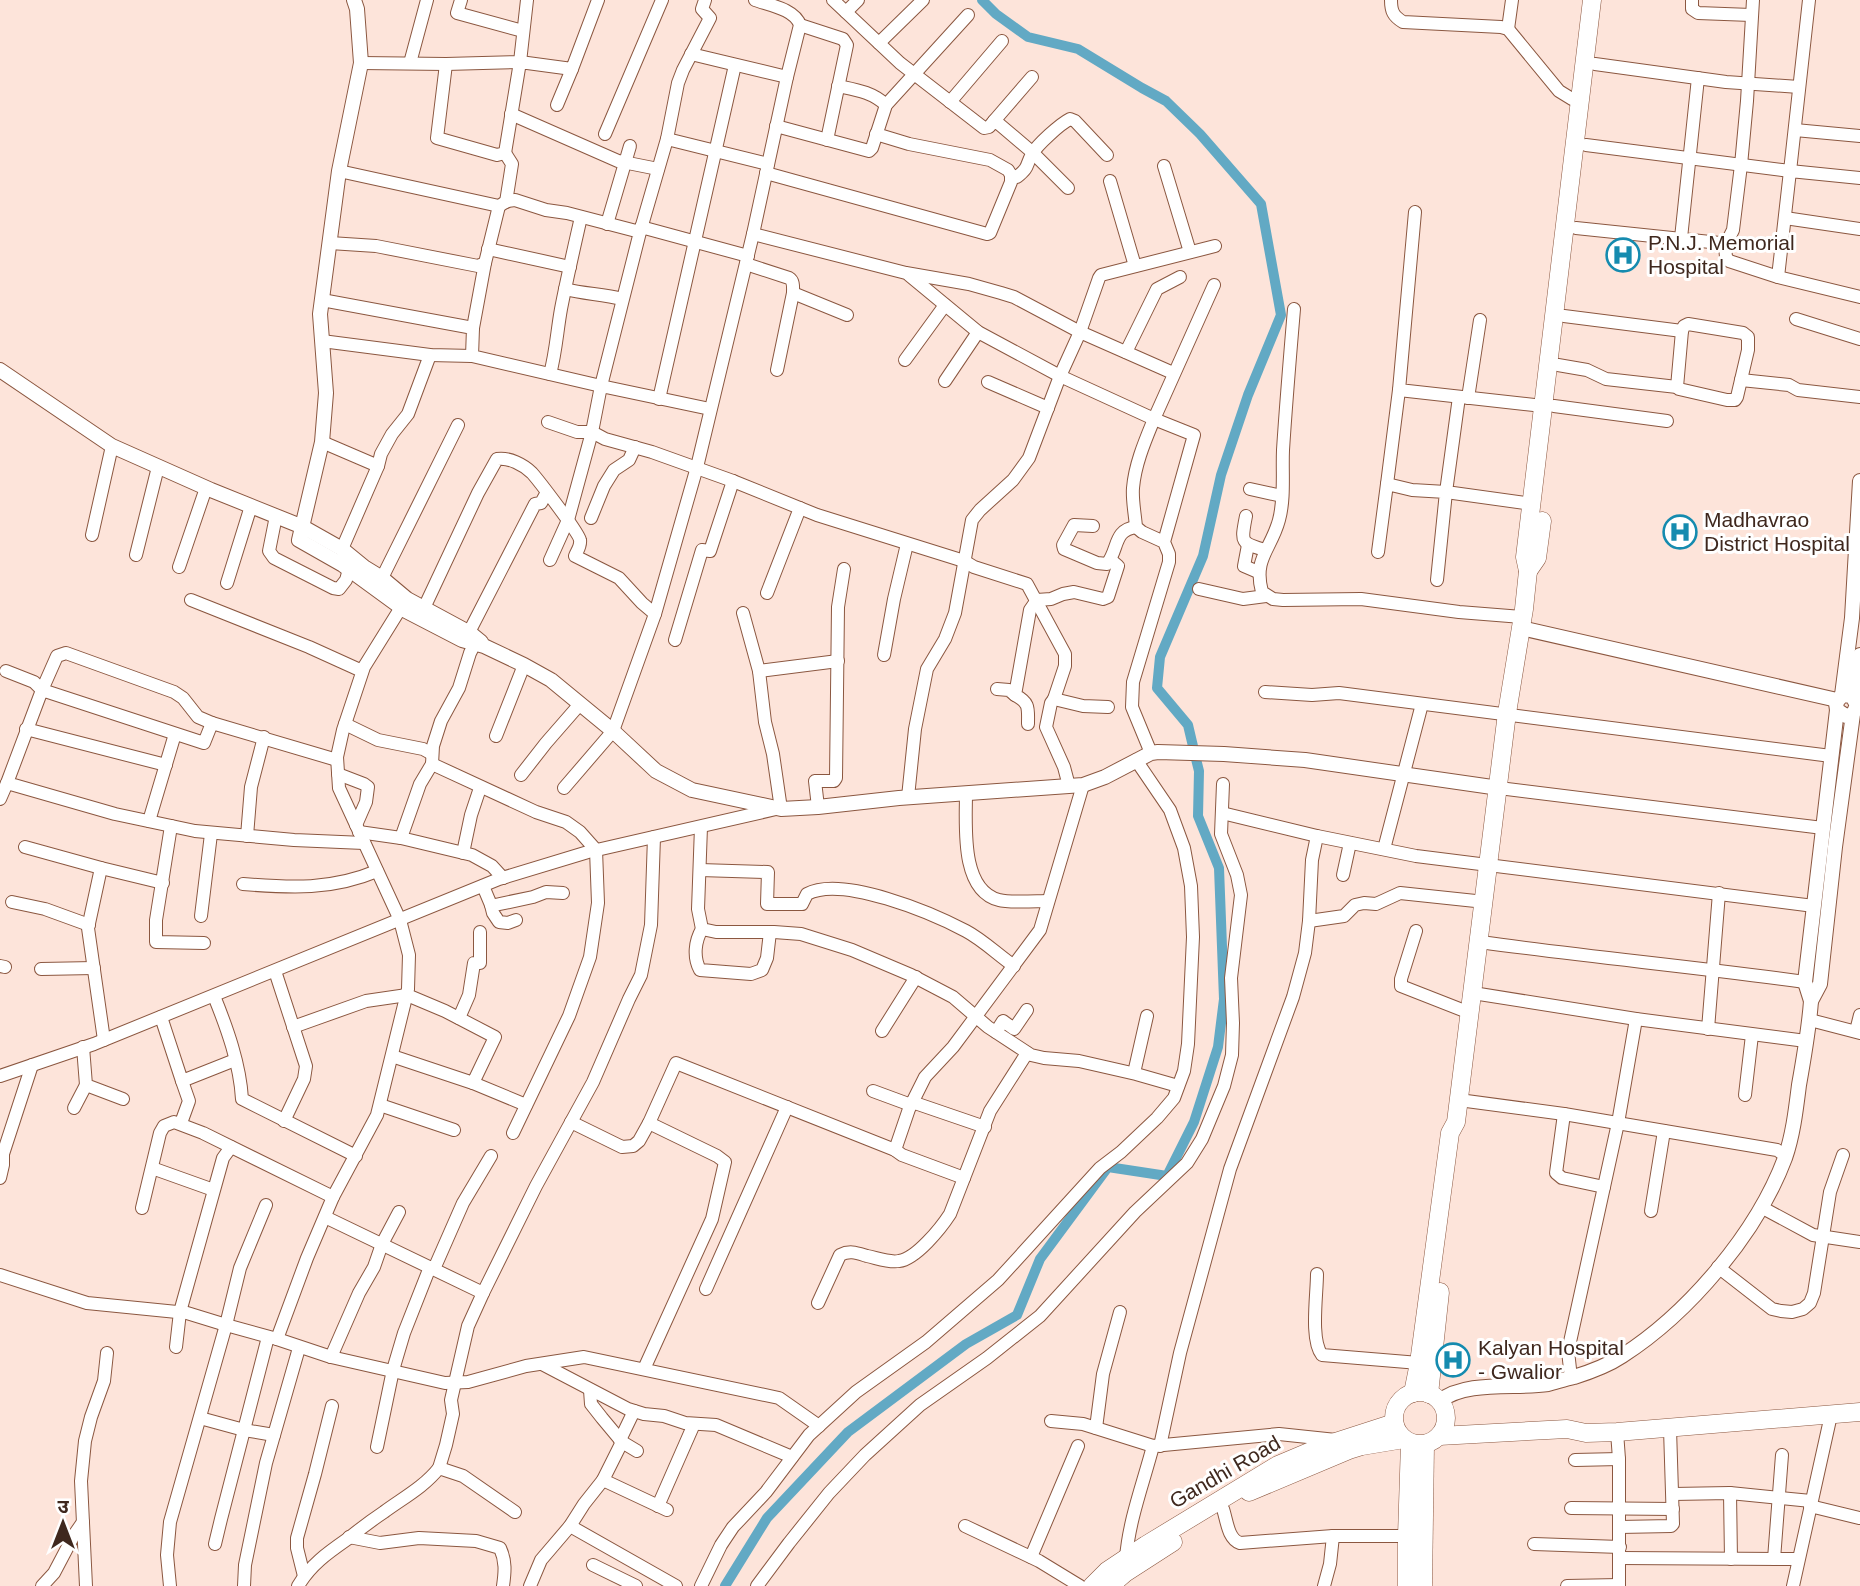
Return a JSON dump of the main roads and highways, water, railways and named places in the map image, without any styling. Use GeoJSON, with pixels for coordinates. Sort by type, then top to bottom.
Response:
{"type":"FeatureCollection","features":[{"type":"Feature","properties":{"kind":"main road"},"geometry":{"type":"LineString","coordinates":[[1528,571],[1537,558],[1548,406],[1558,365],[1576,228],[1580,100],[1592,0]]}},
{"type":"Feature","properties":{"kind":"main road"},"geometry":{"type":"LineString","coordinates":[[1427,1396],[1419,1363],[1450,1133],[1456,1122],[1459,1100],[1507,713],[1528,571],[1525,557],[1548,406],[1577,167],[1586,145],[1603,0]]}},
{"type":"Feature","properties":{"kind":"main road"},"geometry":{"type":"LineString","coordinates":[[1427,1396],[1460,1137],[1456,1122]]}},
{"type":"Feature","properties":{"kind":"main road"},"geometry":{"type":"LineString","coordinates":[[1407,1586],[1407,1536],[1420,1440],[1446,1422],[1444,1407],[1427,1396],[1399,1401],[1395,1408],[1396,1429],[1420,1440]]}},
{"type":"Feature","properties":{"kind":"main road"},"geometry":{"type":"LineString","coordinates":[[1567,1429],[1585,1422],[1860,1403]]}},
{"type":"Feature","properties":{"kind":"main road"},"geometry":{"type":"LineString","coordinates":[[1110,1586],[1125,1573],[1251,1492],[1345,1445],[1362,1446],[1567,1429],[1586,1433],[1670,1429],[1860,1412]]}},
{"type":"Feature","properties":{"kind":"main road","name":"Gandhi Road"},"geometry":{"type":"LineString","coordinates":[[1092,1586],[1126,1558],[1278,1465],[1345,1445],[1394,1423]]}},
{"type":"Feature","properties":{"kind":"main road"},"geometry":{"type":"LineString","coordinates":[[1420,1440],[1423,1586]]}},
{"type":"Feature","properties":{"kind":"waterway"},"geometry":{"type":"LineString","coordinates":[[725,1586],[767,1518],[848,1432],[966,1344],[1017,1315],[1040,1259],[1108,1167],[1167,1176],[1194,1122],[1218,1047],[1224,999],[1219,868],[1198,816],[1199,771],[1188,725],[1157,688],[1160,657],[1203,556],[1221,475],[1248,395],[1281,315],[1261,204],[1200,134],[1166,101],[1078,49],[1028,37],[996,14],[982,0]]}},
{"type":"Feature","properties":{"kind":"place","name":"P.N.J. Memorial Hospital"},"geometry":{"type":"Point","coordinates":[1623,255]}},
{"type":"Feature","properties":{"kind":"place","name":"Madhavrao District Hospital"},"geometry":{"type":"Point","coordinates":[1680,532]}},
{"type":"Feature","properties":{"kind":"place","name":"Kalyan Hospital - Gwalior"},"geometry":{"type":"Point","coordinates":[1453,1360]}}]}
